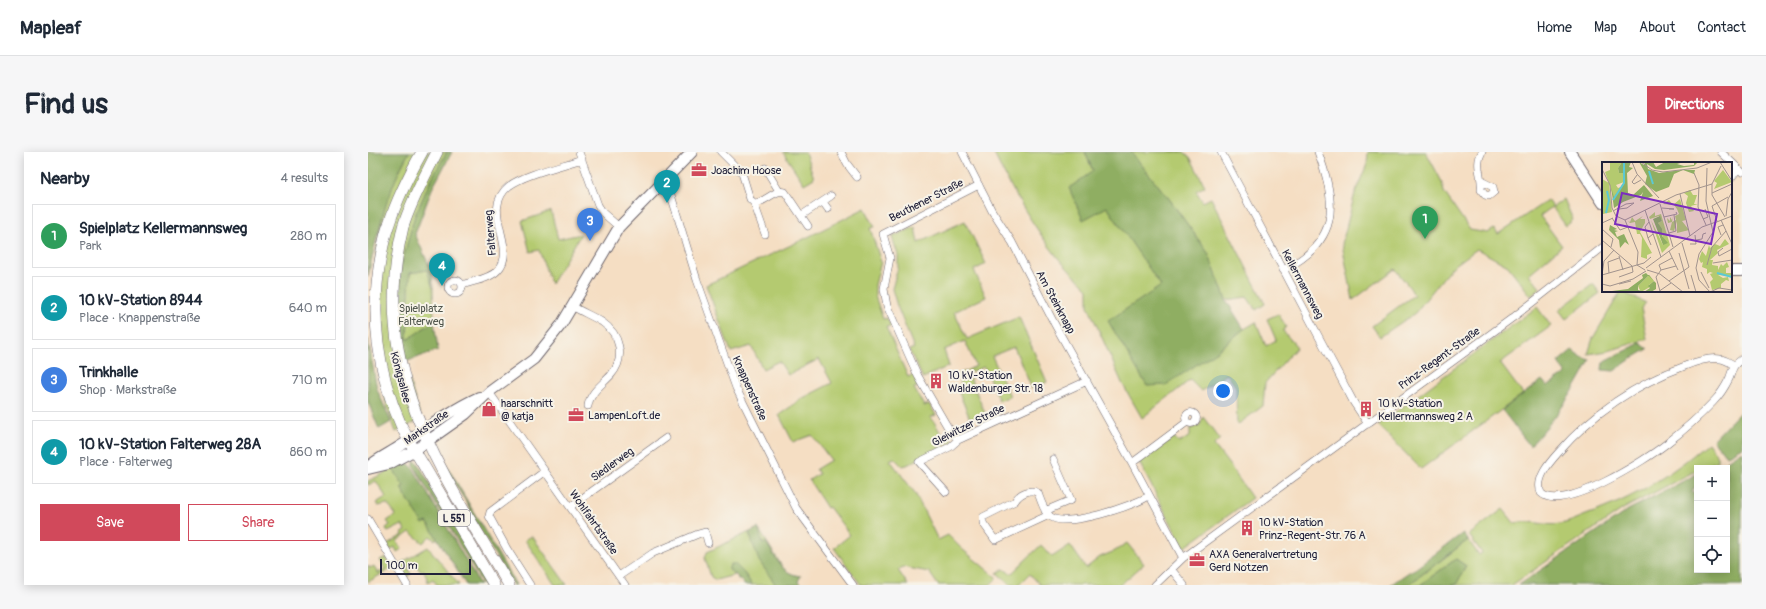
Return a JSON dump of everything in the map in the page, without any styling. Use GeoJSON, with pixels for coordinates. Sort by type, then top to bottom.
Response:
{"type":"FeatureCollection","features":[{"type":"Feature","properties":{"kind":"main road","name":"Königsallee"},"geometry":{"type":"LineString","coordinates":[[422,152],[407,179],[388,224],[378,275],[376,327],[382,364],[394,407],[409,440],[494,585]]}},
{"type":"Feature","properties":{"kind":"main road","name":"Königsallee"},"geometry":{"type":"LineString","coordinates":[[437,152],[422,182],[404,226],[393,268],[391,329],[397,367],[410,409],[425,442],[446,482],[509,585]]}},
{"type":"Feature","properties":{"kind":"main road","name":"Markstraße"},"geometry":{"type":"LineString","coordinates":[[368,468],[389,464],[415,450],[466,414],[489,392],[534,359],[561,325],[619,227],[692,152]]}},
{"type":"Feature","properties":{"kind":"main road"},"geometry":{"type":"LineString","coordinates":[[1570,152],[1602,201]]}},
{"type":"Feature","properties":{"kind":"main road"},"geometry":{"type":"LineString","coordinates":[[1732,271],[1742,270]]}},
{"type":"Feature","properties":{"kind":"main road","name":"Markstraße"},"geometry":{"type":"LineString","coordinates":[[368,468],[375,461],[460,405],[489,392]]}},
{"type":"Feature","properties":{"kind":"street"},"geometry":{"type":"LineString","coordinates":[[721,152],[742,173],[750,199],[754,203],[765,234]]}},
{"type":"Feature","properties":{"kind":"street"},"geometry":{"type":"LineString","coordinates":[[841,152],[847,164],[857,177]]}},
{"type":"Feature","properties":{"kind":"street","name":"Am Steinknapp"},"geometry":{"type":"LineString","coordinates":[[962,152],[992,211],[1012,242],[1054,323],[1132,462],[1183,558]]}},
{"type":"Feature","properties":{"kind":"street","name":"Kellermannsweg"},"geometry":{"type":"LineString","coordinates":[[1221,152],[1354,403],[1368,424]]}},
{"type":"Feature","properties":{"kind":"street"},"geometry":{"type":"LineString","coordinates":[[1283,270],[1305,255],[1317,244],[1323,237],[1327,226],[1331,205],[1331,193],[1318,152]]}},
{"type":"Feature","properties":{"kind":"street"},"geometry":{"type":"LineString","coordinates":[[1482,152],[1478,162],[1478,168],[1483,182]]}},
{"type":"Feature","properties":{"kind":"street"},"geometry":{"type":"LineString","coordinates":[[1721,152],[1731,162]]}},
{"type":"Feature","properties":{"kind":"street"},"geometry":{"type":"LineString","coordinates":[[580,156],[599,207],[619,227]]}},
{"type":"Feature","properties":{"kind":"street","name":"Falterweg"},"geometry":{"type":"LineString","coordinates":[[462,285],[492,274],[499,269],[502,263],[504,249],[497,212],[500,197],[504,191],[509,186],[523,179],[580,156]]}},
{"type":"Feature","properties":{"kind":"street"},"geometry":{"type":"LineString","coordinates":[[1732,163],[1740,171],[1732,177]]}},
{"type":"Feature","properties":{"kind":"street"},"geometry":{"type":"LineString","coordinates":[[765,168],[779,191]]}},
{"type":"Feature","properties":{"kind":"street","name":"Knappenstraße"},"geometry":{"type":"LineString","coordinates":[[664,181],[671,195],[696,280],[736,388],[796,508],[853,585]]}},
{"type":"Feature","properties":{"kind":"street","name":"Beuthener Straße"},"geometry":{"type":"LineString","coordinates":[[958,440],[918,376],[887,306],[884,288],[890,258],[883,234],[979,185]]}},
{"type":"Feature","properties":{"kind":"street"},"geometry":{"type":"LineString","coordinates":[[754,203],[761,202],[779,191],[786,192],[808,226]]}},
{"type":"Feature","properties":{"kind":"street"},"geometry":{"type":"LineString","coordinates":[[802,215],[831,196]]}},
{"type":"Feature","properties":{"kind":"street"},"geometry":{"type":"LineString","coordinates":[[823,202],[828,209]]}},
{"type":"Feature","properties":{"kind":"street","name":"Prinz-Regent-Straße"},"geometry":{"type":"LineString","coordinates":[[1155,585],[1183,558],[1516,316],[1602,249]]}},
{"type":"Feature","properties":{"kind":"street"},"geometry":{"type":"LineString","coordinates":[[572,306],[606,326],[617,340],[621,354],[613,373],[591,394],[588,406]]}},
{"type":"Feature","properties":{"kind":"street"},"geometry":{"type":"LineString","coordinates":[[1734,365],[1720,358],[1694,363],[1664,374],[1620,399],[1583,426],[1553,458],[1541,478],[1539,485],[1541,493],[1548,497],[1554,498],[1578,493],[1614,477],[1652,454],[1681,432],[1715,400],[1726,385],[1734,365],[1742,359]]}},
{"type":"Feature","properties":{"kind":"street","name":"Gleiwitzer Straße"},"geometry":{"type":"LineString","coordinates":[[946,492],[918,462],[950,447],[958,440],[1087,381]]}},
{"type":"Feature","properties":{"kind":"street","name":"Wohlfahrtstraße"},"geometry":{"type":"LineString","coordinates":[[489,392],[625,585]]}},
{"type":"Feature","properties":{"kind":"street"},"geometry":{"type":"LineString","coordinates":[[1132,462],[1187,422]]}},
{"type":"Feature","properties":{"kind":"street","name":"Siedlerweg"},"geometry":{"type":"LineString","coordinates":[[570,507],[666,438]]}},
{"type":"Feature","properties":{"kind":"street"},"geometry":{"type":"LineString","coordinates":[[1053,459],[1072,500],[1047,513],[995,540],[983,523],[983,517],[1015,501],[1017,497],[1030,491],[1038,493],[1047,513],[1059,520],[1075,520],[1141,500],[1149,496]]}},
{"type":"Feature","properties":{"kind":"street"},"geometry":{"type":"LineString","coordinates":[[530,585],[489,516],[490,512],[545,472]]}},
{"type":"Feature","properties":{"kind":"street"},"geometry":{"type":"LineString","coordinates":[[368,519],[407,585]]}},
{"type":"Feature","properties":{"kind":"street"},"geometry":{"type":"LineString","coordinates":[[619,576],[653,553],[698,534],[705,532],[708,543]]}},
{"type":"Feature","properties":{"kind":"street"},"geometry":{"type":"LineString","coordinates":[[1171,569],[1184,585]]}},
{"type":"Feature","properties":{"kind":"green space"},"geometry":{"type":"Polygon","coordinates":[[[368,152],[409,152],[401,167],[389,197],[375,244],[368,277],[368,152]]]}},
{"type":"Feature","properties":{"kind":"green space"},"geometry":{"type":"Polygon","coordinates":[[[409,152],[447,152],[432,178],[415,215],[400,271],[407,373],[421,419],[396,432],[380,376],[374,318],[374,289],[380,231],[386,202],[409,152]]]}},
{"type":"Feature","properties":{"kind":"green space"},"geometry":{"type":"Polygon","coordinates":[[[447,152],[452,152],[432,189],[415,234],[432,272],[433,288],[427,270],[410,273],[407,340],[434,321],[438,350],[405,362],[398,331],[400,270],[415,215],[432,178],[447,152]]]}},
{"type":"Feature","properties":{"kind":"green space"},"geometry":{"type":"Polygon","coordinates":[[[783,152],[805,152],[814,178],[804,184],[783,152]]]}},
{"type":"Feature","properties":{"kind":"green space"},"geometry":{"type":"Polygon","coordinates":[[[993,152],[1085,152],[1093,171],[1083,219],[1107,207],[1162,286],[1109,321],[1147,386],[1256,322],[1266,346],[1276,340],[1267,319],[1278,314],[1286,326],[1283,331],[1297,347],[1265,383],[1263,406],[1237,425],[1236,387],[1227,374],[1201,391],[1190,380],[1142,418],[1122,383],[1088,306],[1088,289],[1061,262],[1049,246],[1031,220],[1007,180],[993,152]]]}},
{"type":"Feature","properties":{"kind":"green space"},"geometry":{"type":"Polygon","coordinates":[[[1085,152],[1131,152],[1170,200],[1208,253],[1226,300],[1244,329],[1217,351],[1166,385],[1147,386],[1108,321],[1161,286],[1107,207],[1083,220],[1069,188],[1093,171],[1085,152]]]}},
{"type":"Feature","properties":{"kind":"green space"},"geometry":{"type":"Polygon","coordinates":[[[1131,152],[1184,152],[1190,157],[1205,186],[1196,191],[1203,202],[1211,198],[1265,304],[1256,310],[1247,297],[1226,300],[1208,253],[1170,200],[1131,152]]]}},
{"type":"Feature","properties":{"kind":"green space"},"geometry":{"type":"Polygon","coordinates":[[[1368,152],[1426,152],[1442,182],[1444,192],[1470,230],[1488,233],[1494,229],[1498,234],[1548,200],[1553,207],[1564,199],[1573,220],[1566,226],[1552,207],[1540,216],[1562,246],[1529,274],[1540,288],[1531,296],[1508,266],[1477,249],[1451,268],[1415,313],[1380,337],[1372,326],[1414,295],[1395,269],[1353,300],[1342,244],[1355,193],[1367,164],[1368,152]]]}},
{"type":"Feature","properties":{"kind":"green space"},"geometry":{"type":"Polygon","coordinates":[[[865,208],[875,227],[870,228],[881,262],[875,285],[875,296],[883,319],[887,318],[891,326],[886,327],[908,377],[913,375],[919,386],[914,388],[924,406],[929,404],[936,415],[931,417],[942,435],[947,432],[953,441],[907,465],[902,466],[894,458],[890,460],[915,493],[938,540],[948,535],[962,549],[997,578],[990,585],[938,585],[929,572],[903,567],[898,570],[908,585],[861,585],[834,548],[850,535],[829,507],[827,508],[809,480],[819,474],[816,469],[831,460],[812,435],[793,442],[779,415],[803,398],[832,383],[819,359],[788,375],[779,361],[763,369],[751,346],[731,352],[706,285],[804,239],[865,208]]]}},
{"type":"Feature","properties":{"kind":"green space"},"geometry":{"type":"Polygon","coordinates":[[[551,211],[558,239],[581,234],[551,284],[539,250],[530,252],[522,221],[551,211]]]}},
{"type":"Feature","properties":{"kind":"green space"},"geometry":{"type":"Polygon","coordinates":[[[965,221],[986,264],[974,270],[986,297],[954,312],[967,339],[1019,317],[1047,382],[1032,389],[1014,347],[992,356],[1010,396],[999,401],[984,367],[968,373],[985,413],[970,419],[958,390],[962,387],[957,375],[976,366],[965,341],[944,350],[949,366],[923,378],[909,350],[914,348],[897,306],[892,289],[898,267],[898,255],[892,237],[915,227],[918,243],[965,221]]]}},
{"type":"Feature","properties":{"kind":"green space","name":"Spielplatz Falterweg"},"geometry":{"type":"Polygon","coordinates":[[[427,270],[433,288],[434,321],[406,341],[410,273],[427,270]]]}},
{"type":"Feature","properties":{"kind":"green space"},"geometry":{"type":"Polygon","coordinates":[[[1593,284],[1600,293],[1566,319],[1559,310],[1593,284]]]}},
{"type":"Feature","properties":{"kind":"green space"},"geometry":{"type":"Polygon","coordinates":[[[1620,292],[1646,303],[1641,308],[1647,339],[1608,351],[1588,354],[1593,338],[1620,292]]]}},
{"type":"Feature","properties":{"kind":"green space"},"geometry":{"type":"Polygon","coordinates":[[[1537,307],[1551,326],[1500,363],[1523,394],[1421,469],[1378,425],[1537,307]]]}},
{"type":"Feature","properties":{"kind":"green space"},"geometry":{"type":"Polygon","coordinates":[[[368,339],[377,389],[391,422],[379,429],[368,402],[368,339]]]}},
{"type":"Feature","properties":{"kind":"green space"},"geometry":{"type":"Polygon","coordinates":[[[1640,343],[1648,349],[1614,371],[1602,370],[1603,362],[1640,343]]]}},
{"type":"Feature","properties":{"kind":"green space"},"geometry":{"type":"Polygon","coordinates":[[[1572,350],[1580,356],[1590,360],[1563,406],[1530,446],[1502,410],[1542,380],[1547,386],[1566,374],[1558,362],[1572,350]]]}},
{"type":"Feature","properties":{"kind":"green space"},"geometry":{"type":"Polygon","coordinates":[[[1742,410],[1742,447],[1726,456],[1713,440],[1742,410]]]}},
{"type":"Feature","properties":{"kind":"green space"},"geometry":{"type":"Polygon","coordinates":[[[1203,417],[1220,439],[1214,445],[1252,498],[1184,548],[1139,462],[1174,437],[1179,443],[1190,436],[1190,429],[1200,425],[1203,417]]]}},
{"type":"Feature","properties":{"kind":"green space"},"geometry":{"type":"Polygon","coordinates":[[[1708,443],[1718,457],[1718,461],[1709,465],[1694,465],[1694,472],[1623,509],[1512,585],[1456,585],[1466,566],[1456,559],[1420,585],[1408,585],[1468,540],[1479,555],[1482,553],[1469,535],[1503,509],[1515,524],[1520,522],[1555,525],[1567,523],[1620,501],[1651,485],[1694,455],[1708,443]]]}},
{"type":"Feature","properties":{"kind":"green space"},"geometry":{"type":"Polygon","coordinates":[[[437,448],[516,585],[513,585],[473,518],[468,505],[447,471],[437,448]]]}},
{"type":"Feature","properties":{"kind":"green space"},"geometry":{"type":"Polygon","coordinates":[[[1742,451],[1742,585],[1519,585],[1628,510],[1694,476],[1694,489],[1692,492],[1694,494],[1694,573],[1730,573],[1730,465],[1721,465],[1742,451]]]}},
{"type":"Feature","properties":{"kind":"green space"},"geometry":{"type":"Polygon","coordinates":[[[414,461],[417,462],[490,585],[483,585],[414,466],[414,461]]]}},
{"type":"Feature","properties":{"kind":"green space"},"geometry":{"type":"Polygon","coordinates":[[[406,463],[413,468],[480,585],[466,585],[427,522],[423,524],[401,488],[404,486],[393,469],[406,463]]]}},
{"type":"Feature","properties":{"kind":"green space"},"geometry":{"type":"Polygon","coordinates":[[[393,469],[404,486],[401,488],[423,523],[427,522],[437,538],[435,540],[430,536],[423,543],[410,532],[397,541],[402,549],[397,552],[395,547],[390,550],[387,544],[403,535],[402,533],[406,531],[402,525],[388,532],[386,528],[390,525],[387,521],[396,515],[387,504],[378,506],[376,503],[386,497],[376,481],[368,485],[368,481],[393,469]]]}},
{"type":"Feature","properties":{"kind":"green space"},"geometry":{"type":"Polygon","coordinates":[[[758,528],[785,571],[801,585],[752,585],[744,573],[735,564],[729,570],[735,575],[716,580],[711,577],[705,558],[707,552],[758,528]]]}},
{"type":"Feature","properties":{"kind":"green space"},"geometry":{"type":"Polygon","coordinates":[[[758,528],[763,544],[766,542],[784,569],[794,575],[801,576],[798,581],[801,585],[776,585],[759,561],[749,533],[758,528]]]}},
{"type":"Feature","properties":{"kind":"green space"},"geometry":{"type":"Polygon","coordinates":[[[1463,533],[1468,540],[1408,585],[1390,585],[1415,569],[1463,533]]]}},
{"type":"Feature","properties":{"kind":"green space"},"geometry":{"type":"Polygon","coordinates":[[[532,536],[567,585],[555,585],[525,540],[532,536]]]}},
{"type":"Feature","properties":{"kind":"green space"},"geometry":{"type":"Polygon","coordinates":[[[1127,543],[1144,564],[1120,585],[1040,585],[1030,574],[1019,585],[1011,585],[997,573],[1004,569],[1011,574],[1041,545],[1052,557],[1070,545],[1086,568],[1100,557],[1115,551],[1127,543]]]}},
{"type":"Feature","properties":{"kind":"green space"},"geometry":{"type":"Polygon","coordinates":[[[428,547],[459,585],[437,585],[433,579],[428,582],[424,570],[420,571],[415,563],[407,567],[411,574],[406,577],[399,564],[428,547]]]}},
{"type":"Feature","properties":{"kind":"green space"},"geometry":{"type":"Polygon","coordinates":[[[386,557],[392,568],[368,582],[368,565],[370,568],[374,566],[378,573],[385,569],[380,560],[386,557]]]}},
{"type":"Feature","properties":{"kind":"green space"},"geometry":{"type":"Polygon","coordinates":[[[1456,559],[1466,566],[1456,585],[1420,585],[1456,559]]]}},
{"type":"Feature","properties":{"kind":"green space"},"geometry":{"type":"Polygon","coordinates":[[[731,564],[735,564],[744,573],[752,585],[744,585],[737,576],[729,570],[731,564]]]}},
{"type":"Feature","properties":{"kind":"place","name":"Joachim Hoose"},"geometry":{"type":"Point","coordinates":[699,170]}},
{"type":"Feature","properties":{"kind":"place","name":"10 kV-Station 8944"},"geometry":{"type":"Point","coordinates":[667,203]}},
{"type":"Feature","properties":{"kind":"place","name":"Spielplatz Kellermannsweg"},"geometry":{"type":"Point","coordinates":[1425,239]}},
{"type":"Feature","properties":{"kind":"place","name":"Trinkhalle"},"geometry":{"type":"Point","coordinates":[590,241]}},
{"type":"Feature","properties":{"kind":"place","name":"10 kV-Station Falterweg 28A"},"geometry":{"type":"Point","coordinates":[442,286]}},
{"type":"Feature","properties":{"kind":"place","name":"10 kV-Station Waldenburger Str. 18"},"geometry":{"type":"Point","coordinates":[936,381]}},
{"type":"Feature","properties":{"kind":"place","name":"haarschnitt @ katja"},"geometry":{"type":"Point","coordinates":[489,409]}},
{"type":"Feature","properties":{"kind":"place","name":"10 kV-Station Kellermannsweg 2 A"},"geometry":{"type":"Point","coordinates":[1366,409]}},
{"type":"Feature","properties":{"kind":"place","name":"LampenLoft.de"},"geometry":{"type":"Point","coordinates":[576,415]}},
{"type":"Feature","properties":{"kind":"place","name":"10 kV-Station Prinz-Regent-Str. 76 A"},"geometry":{"type":"Point","coordinates":[1247,528]}},
{"type":"Feature","properties":{"kind":"place","name":"AXA Generalvertretung Gerd Notzen"},"geometry":{"type":"Point","coordinates":[1197,560]}}]}
